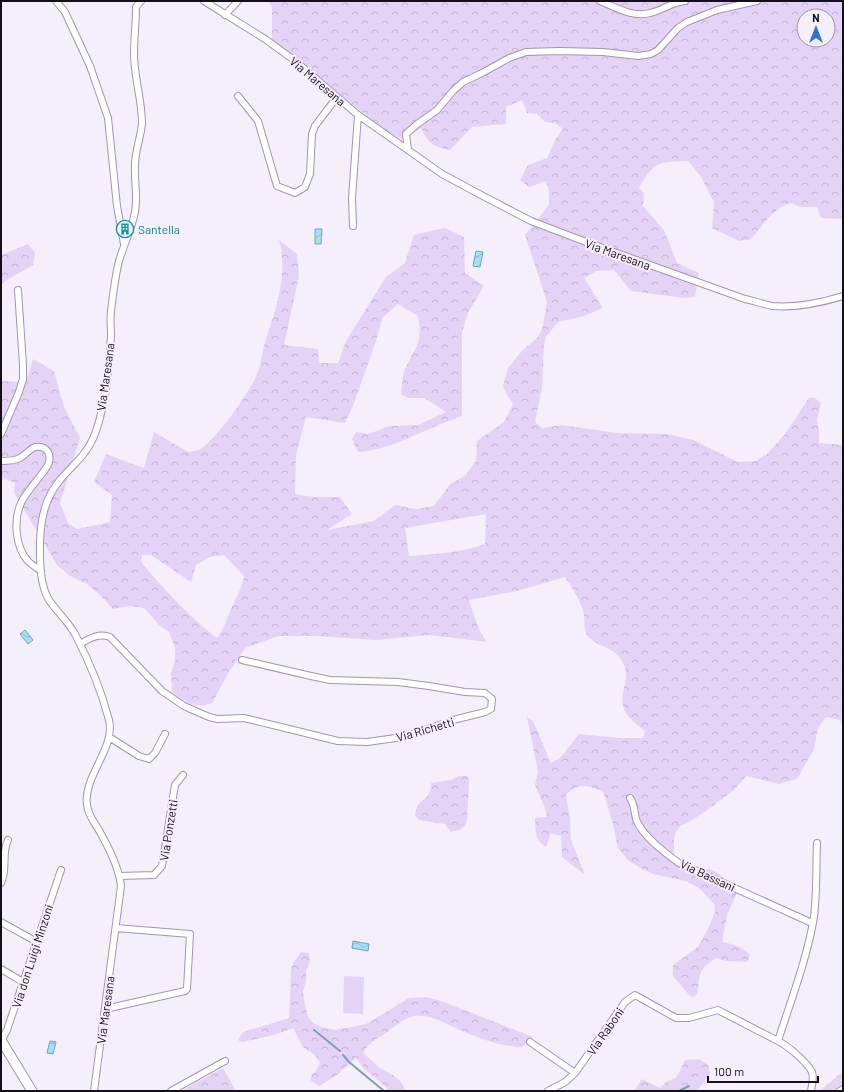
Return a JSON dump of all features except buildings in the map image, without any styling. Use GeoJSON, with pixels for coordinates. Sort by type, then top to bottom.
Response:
{"type":"FeatureCollection","features":[{"type":"Feature","properties":{"kind":"street"},"geometry":{"type":"LineString","coordinates":[[56,1],[65,12],[90,66],[108,118],[114,164],[117,206],[124,246]]}},
{"type":"Feature","properties":{"kind":"street","name":"Via Maresana"},"geometry":{"type":"LineString","coordinates":[[94,1091],[121,886],[120,876],[107,845],[90,814],[87,804],[89,786],[109,737],[110,728],[105,708],[80,644],[70,624],[50,602],[47,596],[41,571],[41,528],[44,508],[56,486],[85,452],[95,434],[105,395],[111,337],[110,316],[119,262],[135,213],[136,197],[134,165],[136,149],[142,126],[141,101],[134,55],[136,7],[140,1]]}},
{"type":"Feature","properties":{"kind":"street","name":"Via Maresana"},"geometry":{"type":"LineString","coordinates":[[204,1],[265,39],[294,60],[358,115],[442,174],[531,221],[745,299],[772,306],[796,306],[828,301],[843,296]]}},
{"type":"Feature","properties":{"kind":"street"},"geometry":{"type":"LineString","coordinates":[[225,15],[227,11],[238,1]]}},
{"type":"Feature","properties":{"kind":"street"},"geometry":{"type":"LineString","coordinates":[[600,1],[635,15],[650,14],[674,2],[685,1]]}},
{"type":"Feature","properties":{"kind":"street"},"geometry":{"type":"LineString","coordinates":[[408,150],[406,134],[437,110],[453,91],[463,82],[509,58],[526,52],[559,51],[603,52],[638,56],[651,54],[658,50],[678,28],[687,22],[717,10],[757,1]]}},
{"type":"Feature","properties":{"kind":"street"},"geometry":{"type":"LineString","coordinates":[[238,96],[258,121],[277,186],[295,193],[305,188],[310,174],[312,134],[315,126],[337,97]]}},
{"type":"Feature","properties":{"kind":"street"},"geometry":{"type":"LineString","coordinates":[[353,226],[352,198],[358,115]]}},
{"type":"Feature","properties":{"kind":"street"},"geometry":{"type":"LineString","coordinates":[[1,434],[23,379],[18,290]]}},
{"type":"Feature","properties":{"kind":"street"},"geometry":{"type":"LineString","coordinates":[[1,461],[19,458],[34,448],[40,447],[47,450],[50,455],[50,460],[44,471],[22,502],[17,520],[17,534],[24,554],[28,561],[41,571]]}},
{"type":"Feature","properties":{"kind":"street","name":"Via Richetti"},"geometry":{"type":"LineString","coordinates":[[80,644],[101,635],[110,637],[162,691],[184,706],[209,718],[224,719],[235,717],[249,719],[338,741],[367,742],[403,737],[457,719],[485,712],[491,709],[492,705],[492,699],[486,693],[465,692],[398,682],[330,680],[242,660]]}},
{"type":"Feature","properties":{"kind":"street"},"geometry":{"type":"LineString","coordinates":[[109,737],[139,756],[149,759],[155,753],[165,734]]}},
{"type":"Feature","properties":{"kind":"street","name":"Via Ponzetti"},"geometry":{"type":"LineString","coordinates":[[120,876],[154,875],[162,866],[175,785],[182,775]]}},
{"type":"Feature","properties":{"kind":"street","name":"Via Bassani"},"geometry":{"type":"LineString","coordinates":[[630,798],[634,802],[636,819],[662,851],[680,863],[812,923]]}},
{"type":"Feature","properties":{"kind":"street"},"geometry":{"type":"LineString","coordinates":[[1,883],[4,876],[4,848],[8,840]]}},
{"type":"Feature","properties":{"kind":"street"},"geometry":{"type":"LineString","coordinates":[[811,1091],[813,1080],[811,1070],[791,1049],[778,1041],[806,953],[812,923],[816,884],[817,843]]}},
{"type":"Feature","properties":{"kind":"street","name":"Via don Luigi Minzoni"},"geometry":{"type":"LineString","coordinates":[[1,1040],[8,1030],[61,870]]}},
{"type":"Feature","properties":{"kind":"street"},"geometry":{"type":"LineString","coordinates":[[1,922],[37,942]]}},
{"type":"Feature","properties":{"kind":"street"},"geometry":{"type":"LineString","coordinates":[[105,1009],[185,991],[187,989],[190,934],[116,928]]}},
{"type":"Feature","properties":{"kind":"street"},"geometry":{"type":"LineString","coordinates":[[1,969],[23,982]]}},
{"type":"Feature","properties":{"kind":"street","name":"Via Raboni"},"geometry":{"type":"LineString","coordinates":[[548,1091],[565,1082],[575,1074],[625,1002],[636,995],[676,1018],[689,1018],[718,1010],[778,1041]]}},
{"type":"Feature","properties":{"kind":"street"},"geometry":{"type":"LineString","coordinates":[[1,1040],[32,1091]]}},
{"type":"Feature","properties":{"kind":"street"},"geometry":{"type":"LineString","coordinates":[[530,1042],[575,1074]]}},
{"type":"Feature","properties":{"kind":"street"},"geometry":{"type":"LineString","coordinates":[[171,1091],[225,1061]]}},
{"type":"Feature","properties":{"kind":"green space"},"geometry":{"type":"Polygon","coordinates":[[[268,1],[843,1],[843,219],[821,218],[817,207],[800,207],[791,203],[779,208],[751,239],[739,241],[712,228],[714,202],[701,177],[688,161],[670,162],[658,165],[653,168],[639,188],[644,193],[643,206],[664,230],[677,263],[699,273],[695,297],[684,298],[631,291],[614,270],[596,271],[584,278],[603,308],[584,316],[558,322],[546,337],[544,344],[542,388],[535,422],[542,428],[562,425],[617,433],[667,434],[693,440],[738,462],[756,461],[767,454],[785,434],[809,398],[815,398],[821,403],[817,420],[819,443],[843,445],[843,727],[840,720],[826,717],[818,728],[814,749],[797,779],[779,784],[746,776],[734,790],[706,811],[680,826],[676,832],[674,838],[674,855],[681,861],[690,865],[715,871],[733,885],[737,893],[727,915],[722,942],[738,946],[750,955],[747,962],[727,961],[716,958],[710,962],[701,973],[697,994],[692,998],[673,976],[673,965],[698,947],[710,925],[715,911],[714,904],[699,888],[685,881],[653,874],[628,860],[618,848],[612,820],[603,792],[588,786],[579,786],[566,795],[570,818],[571,840],[585,875],[562,857],[561,836],[551,833],[546,847],[539,841],[536,835],[535,818],[547,817],[545,808],[535,785],[538,771],[527,717],[533,721],[551,763],[561,757],[579,734],[619,738],[643,738],[645,731],[629,717],[622,702],[626,675],[622,660],[613,651],[598,644],[586,634],[584,615],[581,605],[565,577],[517,591],[469,600],[479,630],[487,642],[429,635],[376,640],[316,636],[279,636],[245,648],[229,672],[212,703],[206,705],[195,705],[181,699],[172,692],[171,673],[175,660],[175,648],[169,632],[159,625],[144,608],[130,606],[113,609],[87,584],[70,576],[57,565],[14,493],[15,483],[5,479],[1,480],[1,381],[26,382],[33,359],[54,371],[64,407],[80,438],[60,503],[68,523],[77,529],[110,522],[112,495],[94,482],[106,454],[144,468],[154,432],[188,452],[201,449],[209,442],[234,412],[249,390],[258,372],[282,279],[282,253],[279,240],[297,254],[299,276],[284,345],[318,349],[319,363],[338,363],[346,341],[386,277],[405,263],[414,235],[445,228],[464,237],[465,273],[484,286],[468,313],[462,332],[462,416],[399,442],[380,448],[358,452],[352,439],[356,432],[369,434],[389,426],[418,425],[446,412],[424,398],[408,398],[401,394],[404,372],[419,340],[420,325],[418,316],[398,304],[383,317],[353,406],[345,423],[306,417],[296,455],[295,494],[313,497],[340,497],[352,514],[327,530],[374,521],[395,505],[416,509],[434,506],[450,484],[465,476],[476,461],[477,441],[504,422],[513,404],[503,386],[508,368],[522,351],[537,338],[542,330],[547,302],[525,235],[549,205],[549,191],[546,181],[529,187],[520,180],[528,165],[547,158],[555,140],[563,129],[555,123],[545,122],[537,114],[527,113],[522,100],[506,107],[506,124],[472,127],[450,150],[432,144],[421,128],[403,140],[379,126],[299,61],[272,42],[272,7],[268,1]],[[486,514],[405,528],[409,556],[457,551],[485,544],[486,514]],[[142,555],[141,562],[168,592],[187,612],[217,638],[239,593],[244,576],[224,555],[210,557],[196,565],[191,582],[151,555],[142,555]]]}},
{"type":"Feature","properties":{"kind":"green space"},"geometry":{"type":"Polygon","coordinates":[[[28,244],[35,253],[33,265],[1,285],[1,255],[28,244]]]}},
{"type":"Feature","properties":{"kind":"green space"},"geometry":{"type":"Polygon","coordinates":[[[459,776],[467,776],[469,781],[467,820],[463,827],[459,830],[451,832],[445,824],[419,820],[415,815],[416,809],[429,793],[431,783],[451,780],[459,776]]]}},
{"type":"Feature","properties":{"kind":"green space"},"geometry":{"type":"Polygon","coordinates":[[[301,952],[309,953],[310,961],[306,971],[306,981],[303,991],[308,1017],[313,1023],[321,1027],[335,1030],[366,1024],[409,998],[426,997],[441,1001],[533,1037],[522,1047],[514,1047],[482,1039],[427,1016],[415,1016],[403,1020],[367,1046],[363,1053],[380,1068],[400,1081],[406,1091],[388,1091],[386,1087],[365,1070],[356,1058],[337,1075],[319,1086],[310,1080],[312,1074],[316,1071],[320,1063],[315,1055],[303,1047],[293,1028],[274,1035],[242,1042],[238,1040],[243,1032],[289,1018],[291,970],[301,952]]]}},
{"type":"Feature","properties":{"kind":"green space"},"geometry":{"type":"Polygon","coordinates":[[[344,976],[364,977],[363,1014],[343,1013],[344,976]]]}},
{"type":"Feature","properties":{"kind":"green space"},"geometry":{"type":"Polygon","coordinates":[[[699,1059],[708,1065],[710,1074],[697,1091],[634,1091],[642,1079],[660,1088],[666,1082],[677,1077],[685,1060],[699,1059]]]}},
{"type":"Feature","properties":{"kind":"green space"},"geometry":{"type":"Polygon","coordinates":[[[223,1068],[236,1091],[181,1091],[223,1068]]]}},
{"type":"Feature","properties":{"kind":"green space"},"geometry":{"type":"Polygon","coordinates":[[[843,1071],[843,1091],[820,1091],[843,1071]]]}},
{"type":"Feature","properties":{"kind":"green space"},"geometry":{"type":"Polygon","coordinates":[[[214,1082],[220,1091],[199,1091],[214,1082]]]}},
{"type":"Feature","properties":{"kind":"water"},"geometry":{"type":"Polygon","coordinates":[[[315,229],[322,229],[321,244],[315,244],[315,229]]]}},
{"type":"Feature","properties":{"kind":"water"},"geometry":{"type":"Polygon","coordinates":[[[476,251],[483,252],[480,267],[473,266],[476,251]]]}},
{"type":"Feature","properties":{"kind":"water"},"geometry":{"type":"Polygon","coordinates":[[[25,630],[33,640],[28,644],[20,634],[25,630]]]}},
{"type":"Feature","properties":{"kind":"water"},"geometry":{"type":"Polygon","coordinates":[[[353,941],[369,944],[368,951],[352,948],[353,941]]]}},
{"type":"Feature","properties":{"kind":"water"},"geometry":{"type":"Polygon","coordinates":[[[50,1041],[56,1042],[53,1054],[47,1053],[50,1041]]]}},
{"type":"Feature","properties":{"kind":"waterway"},"geometry":{"type":"LineString","coordinates":[[314,1030],[340,1051]]}},
{"type":"Feature","properties":{"kind":"waterway"},"geometry":{"type":"LineString","coordinates":[[343,1055],[349,1062],[384,1091]]}},
{"type":"Feature","properties":{"kind":"waterway"},"geometry":{"type":"LineString","coordinates":[[679,1091],[689,1086]]}},
{"type":"Feature","properties":{"kind":"place","name":"Santella"},"geometry":{"type":"Point","coordinates":[125,229]}}]}
